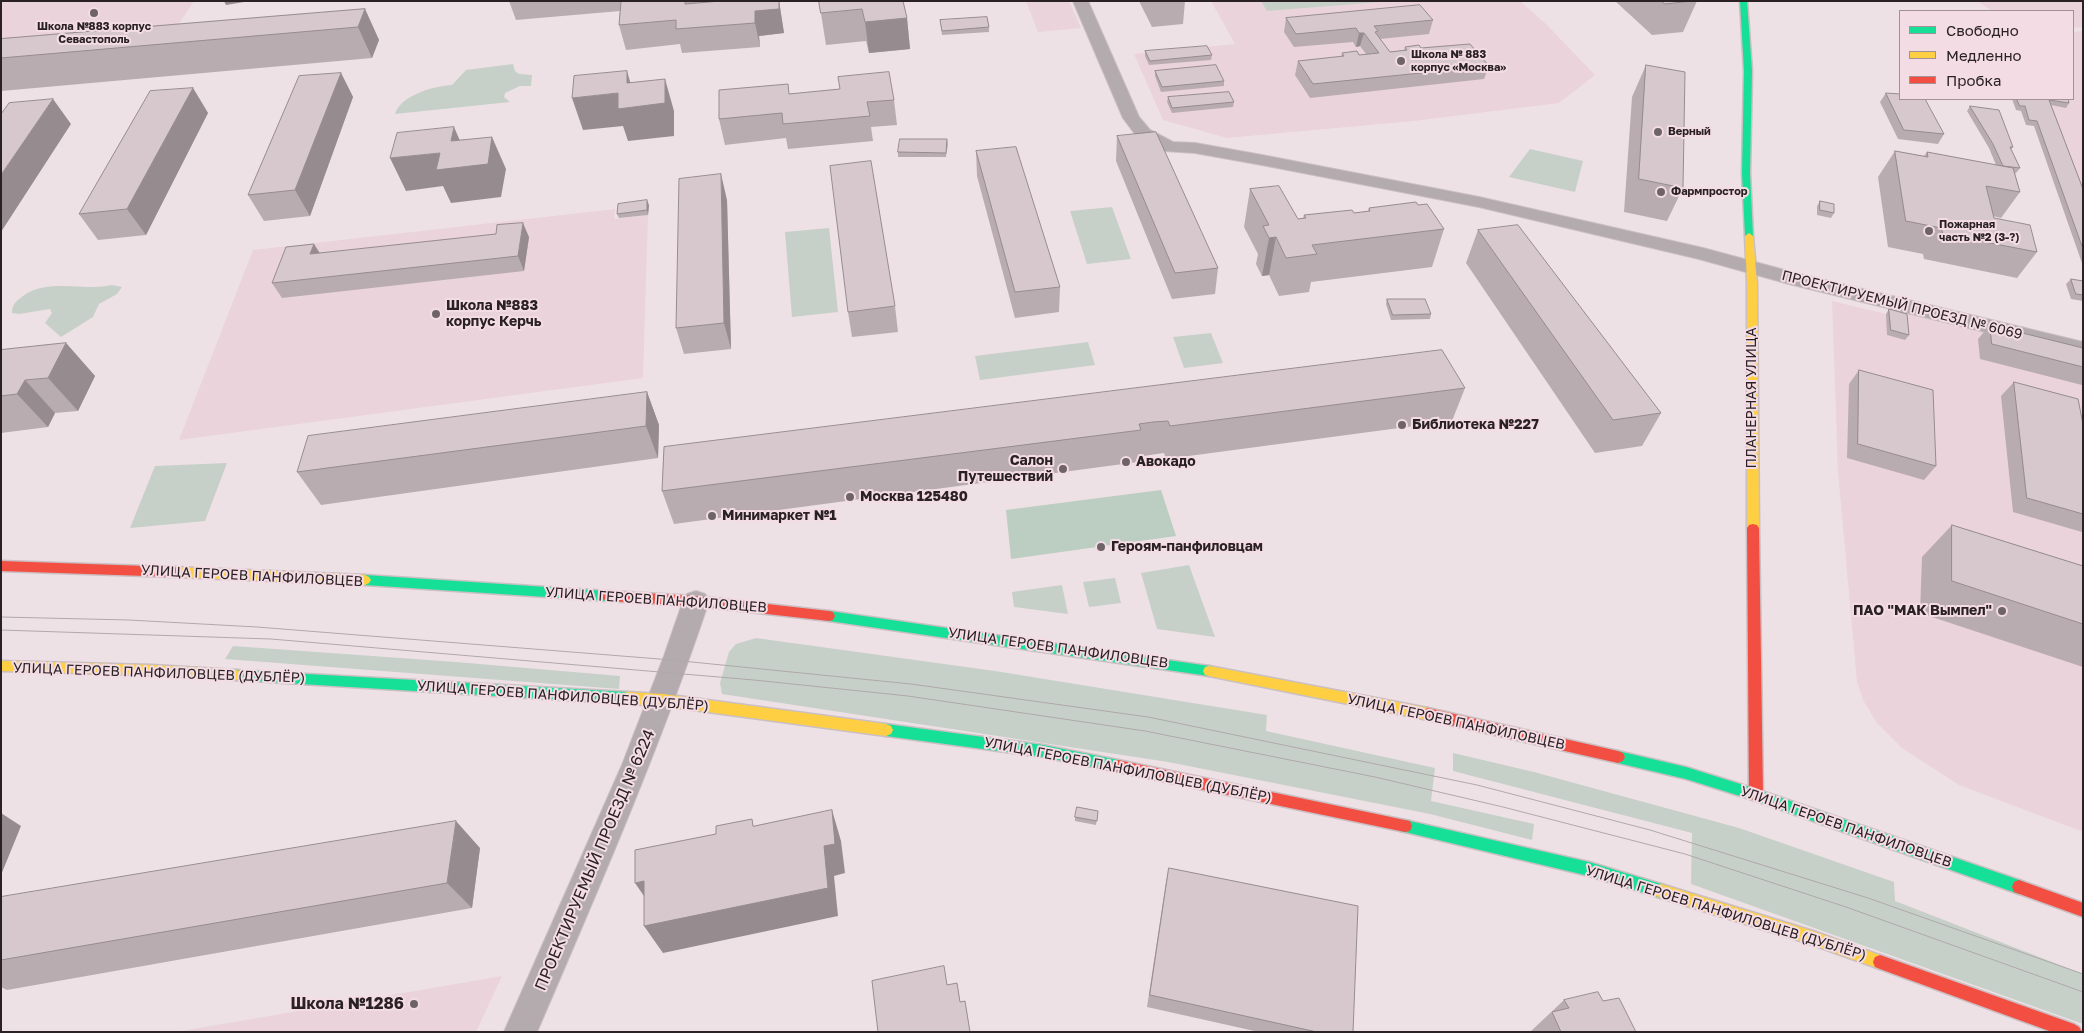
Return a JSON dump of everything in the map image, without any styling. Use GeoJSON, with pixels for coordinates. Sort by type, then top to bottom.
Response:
{"type":"FeatureCollection","features":[{"type":"Feature","properties":{"kind":"main road","name":"ПЛАНЕРНАЯ УЛИЦА"},"geometry":{"type":"LineString","coordinates":[[1743,1],[1748,71],[1746,174],[1751,267],[1753,658],[1756,795]]}},
{"type":"Feature","properties":{"kind":"main road","name":"УЛИЦА ГЕРОЕВ ПАНФИЛОВЦЕВ"},"geometry":{"type":"LineString","coordinates":[[1,566],[316,578],[696,601],[778,609],[965,634],[1238,675],[1402,708],[1677,771],[1756,795],[2083,910]]}},
{"type":"Feature","properties":{"kind":"main road","name":"УЛИЦА ГЕРОЕВ ПАНФИЛОВЦЕВ (ДУБЛЁР)"},"geometry":{"type":"LineString","coordinates":[[1,666],[152,670],[663,700],[1043,751],[1264,795],[1589,869],[1682,896],[1813,938],[2074,1032]]}},
{"type":"Feature","properties":{"kind":"street","name":"ПРОЕКТИРУЕМЫЙ ПРОЕЗД № 6069"},"geometry":{"type":"LineString","coordinates":[[1080,1],[1132,118],[1144,134],[1155,141],[1171,147],[1195,148],[1479,202],[1703,254],[2083,349]]}},
{"type":"Feature","properties":{"kind":"street","name":"ПРОЕКТИРУЕМЫЙ ПРОЕЗД № 6224"},"geometry":{"type":"LineString","coordinates":[[520,1032],[663,700],[696,601]]}},
{"type":"Feature","properties":{"kind":"shaded area","name":"Школа №883 корпус Севастополь"},"geometry":{"type":"Polygon","coordinates":[[[1,1],[194,1],[179,24],[1,39],[1,1]]]}},
{"type":"Feature","properties":{"kind":"shaded area"},"geometry":{"type":"Polygon","coordinates":[[[1026,1],[1069,1],[1081,28],[1038,32],[1026,1]]]}},
{"type":"Feature","properties":{"kind":"shaded area","name":"Школа № 883 корпус «Москва»"},"geometry":{"type":"Polygon","coordinates":[[[1211,1],[1520,1],[1547,25],[1595,75],[1559,103],[1414,121],[1227,138],[1163,120],[1134,54],[1235,44],[1211,1]]]}},
{"type":"Feature","properties":{"kind":"shaded area"},"geometry":{"type":"Polygon","coordinates":[[[1261,1],[1392,1],[1267,11],[1261,1]]]}},
{"type":"Feature","properties":{"kind":"shaded area"},"geometry":{"type":"Polygon","coordinates":[[[1977,1],[2083,1],[2083,27],[2074,28],[2074,10],[1990,10],[1977,1]]]}},
{"type":"Feature","properties":{"kind":"shaded area"},"geometry":{"type":"Polygon","coordinates":[[[2083,31],[2083,205],[2045,105],[2059,100],[2074,100],[2074,32],[2083,31]]]}},
{"type":"Feature","properties":{"kind":"shaded area"},"geometry":{"type":"Polygon","coordinates":[[[513,64],[515,71],[519,74],[532,75],[531,86],[520,86],[505,93],[504,97],[510,102],[395,114],[398,107],[411,97],[436,87],[452,85],[466,70],[513,64]]]}},
{"type":"Feature","properties":{"kind":"shaded area"},"geometry":{"type":"Polygon","coordinates":[[[1530,149],[1583,161],[1575,192],[1509,177],[1530,149]]]}},
{"type":"Feature","properties":{"kind":"shaded area"},"geometry":{"type":"Polygon","coordinates":[[[1112,207],[1131,259],[1087,264],[1070,211],[1112,207]]]}},
{"type":"Feature","properties":{"kind":"shaded area","name":"Школа №883 корпус Керчь"},"geometry":{"type":"Polygon","coordinates":[[[615,209],[614,219],[648,215],[643,378],[179,440],[253,250],[615,209]]]}},
{"type":"Feature","properties":{"kind":"shaded area"},"geometry":{"type":"Polygon","coordinates":[[[829,228],[838,312],[792,317],[785,232],[829,228]]]}},
{"type":"Feature","properties":{"kind":"shaded area"},"geometry":{"type":"Polygon","coordinates":[[[112,285],[122,287],[117,294],[99,304],[93,317],[61,337],[45,323],[52,313],[50,309],[19,314],[12,313],[14,304],[17,301],[28,293],[39,289],[63,286],[100,287],[112,285]]]}},
{"type":"Feature","properties":{"kind":"shaded area"},"geometry":{"type":"Polygon","coordinates":[[[1832,301],[1903,318],[1901,310],[2083,356],[2083,832],[1959,785],[1902,748],[1877,723],[1864,702],[1857,682],[1838,472],[1832,301]]]}},
{"type":"Feature","properties":{"kind":"shaded area"},"geometry":{"type":"Polygon","coordinates":[[[1211,333],[1223,363],[1184,368],[1173,337],[1211,333]]]}},
{"type":"Feature","properties":{"kind":"shaded area"},"geometry":{"type":"Polygon","coordinates":[[[1088,342],[1095,365],[980,380],[975,356],[1088,342]]]}},
{"type":"Feature","properties":{"kind":"shaded area"},"geometry":{"type":"Polygon","coordinates":[[[227,463],[205,521],[130,528],[155,466],[227,463]]]}},
{"type":"Feature","properties":{"kind":"shaded area"},"geometry":{"type":"Polygon","coordinates":[[[1189,565],[1215,637],[1157,629],[1141,573],[1189,565]]]}},
{"type":"Feature","properties":{"kind":"shaded area"},"geometry":{"type":"Polygon","coordinates":[[[1115,578],[1121,603],[1089,607],[1083,582],[1115,578]]]}},
{"type":"Feature","properties":{"kind":"shaded area"},"geometry":{"type":"Polygon","coordinates":[[[1062,585],[1068,614],[1014,607],[1012,592],[1062,585]]]}},
{"type":"Feature","properties":{"kind":"shaded area"},"geometry":{"type":"Polygon","coordinates":[[[756,638],[995,671],[1267,715],[1266,731],[1435,768],[1431,801],[1534,824],[1532,840],[1430,814],[1168,762],[722,694],[720,683],[729,652],[736,644],[756,638]]]}},
{"type":"Feature","properties":{"kind":"shaded area"},"geometry":{"type":"Polygon","coordinates":[[[233,646],[620,676],[619,689],[225,659],[233,646]]]}},
{"type":"Feature","properties":{"kind":"shaded area"},"geometry":{"type":"Polygon","coordinates":[[[1453,753],[1534,772],[1739,828],[1894,882],[1895,901],[2083,974],[2083,1024],[1691,884],[1692,833],[1453,771],[1453,753]]]}},
{"type":"Feature","properties":{"kind":"shaded area","name":"Школа №1286"},"geometry":{"type":"Polygon","coordinates":[[[502,976],[476,1032],[176,1032],[502,976]]]}},
{"type":"Feature","properties":{"kind":"green space"},"geometry":{"type":"Polygon","coordinates":[[[1161,490],[1176,536],[1011,559],[1006,510],[1161,490]]]}},
{"type":"Feature","properties":{"kind":"building"},"geometry":{"type":"Polygon","coordinates":[[[685,1],[685,4],[721,1],[779,1],[779,9],[755,11],[755,23],[676,29],[676,20],[619,25],[621,2],[685,1]]]}},
{"type":"Feature","properties":{"kind":"building"},"geometry":{"type":"Polygon","coordinates":[[[819,1],[903,1],[907,18],[865,22],[862,9],[821,13],[819,1]]]}},
{"type":"Feature","properties":{"kind":"building"},"geometry":{"type":"Polygon","coordinates":[[[1662,1],[1692,1],[1665,4],[1662,1]]]}},
{"type":"Feature","properties":{"kind":"building"},"geometry":{"type":"Polygon","coordinates":[[[1420,5],[1433,20],[1374,26],[1378,31],[1375,32],[1390,52],[1407,50],[1405,47],[1419,45],[1421,48],[1470,44],[1489,66],[1313,84],[1298,61],[1344,56],[1342,53],[1357,51],[1359,55],[1379,53],[1364,33],[1359,33],[1356,28],[1296,34],[1286,18],[1420,5]]]}},
{"type":"Feature","properties":{"kind":"building"},"geometry":{"type":"Polygon","coordinates":[[[365,9],[358,27],[1,58],[1,39],[365,9]]]}},
{"type":"Feature","properties":{"kind":"building"},"geometry":{"type":"Polygon","coordinates":[[[987,17],[989,27],[942,31],[940,20],[987,17]]]}},
{"type":"Feature","properties":{"kind":"building"},"geometry":{"type":"Polygon","coordinates":[[[1207,46],[1212,55],[1150,61],[1145,51],[1207,46]]]}},
{"type":"Feature","properties":{"kind":"building"},"geometry":{"type":"Polygon","coordinates":[[[1216,65],[1224,81],[1162,87],[1155,71],[1216,65]]]}},
{"type":"Feature","properties":{"kind":"building"},"geometry":{"type":"Polygon","coordinates":[[[1646,65],[1685,72],[1683,188],[1639,179],[1646,65]]]}},
{"type":"Feature","properties":{"kind":"building"},"geometry":{"type":"Polygon","coordinates":[[[627,71],[627,83],[665,79],[665,103],[618,109],[618,93],[572,98],[574,76],[627,71]]]}},
{"type":"Feature","properties":{"kind":"building"},"geometry":{"type":"Polygon","coordinates":[[[889,72],[894,100],[867,102],[870,116],[783,124],[782,113],[719,119],[719,90],[788,84],[789,94],[840,89],[838,77],[889,72]]]}},
{"type":"Feature","properties":{"kind":"building"},"geometry":{"type":"Polygon","coordinates":[[[341,73],[295,190],[248,195],[299,76],[341,73]]]}},
{"type":"Feature","properties":{"kind":"building"},"geometry":{"type":"Polygon","coordinates":[[[193,88],[127,209],[79,214],[150,91],[193,88]]]}},
{"type":"Feature","properties":{"kind":"building"},"geometry":{"type":"Polygon","coordinates":[[[1229,92],[1234,102],[1172,108],[1168,97],[1229,92]]]}},
{"type":"Feature","properties":{"kind":"building"},"geometry":{"type":"Polygon","coordinates":[[[1886,93],[1899,94],[1899,100],[1926,100],[1944,134],[1904,130],[1886,93]]]}},
{"type":"Feature","properties":{"kind":"building"},"geometry":{"type":"Polygon","coordinates":[[[53,99],[1,175],[1,114],[9,103],[53,99]]]}},
{"type":"Feature","properties":{"kind":"building"},"geometry":{"type":"Polygon","coordinates":[[[2017,100],[2049,100],[2083,189],[2083,249],[2037,121],[2029,120],[2025,106],[2020,106],[2017,100]]]}},
{"type":"Feature","properties":{"kind":"building"},"geometry":{"type":"Polygon","coordinates":[[[2049,100],[2068,100],[2069,103],[2049,100]]]}},
{"type":"Feature","properties":{"kind":"building"},"geometry":{"type":"Polygon","coordinates":[[[1970,106],[1999,110],[2013,147],[2010,147],[2020,168],[2003,166],[1993,144],[1970,106]]]}},
{"type":"Feature","properties":{"kind":"building"},"geometry":{"type":"Polygon","coordinates":[[[454,127],[451,141],[492,137],[488,164],[436,170],[440,153],[390,158],[397,133],[454,127]]]}},
{"type":"Feature","properties":{"kind":"building"},"geometry":{"type":"Polygon","coordinates":[[[1156,132],[1218,268],[1175,273],[1117,136],[1156,132]]]}},
{"type":"Feature","properties":{"kind":"building"},"geometry":{"type":"Polygon","coordinates":[[[900,139],[947,139],[946,153],[898,152],[900,139]]]}},
{"type":"Feature","properties":{"kind":"building"},"geometry":{"type":"Polygon","coordinates":[[[1016,147],[1060,287],[1015,292],[976,151],[1016,147]]]}},
{"type":"Feature","properties":{"kind":"building"},"geometry":{"type":"Polygon","coordinates":[[[1895,151],[1928,157],[1927,152],[2013,168],[2020,192],[1986,186],[1994,218],[2030,225],[2037,252],[1943,234],[1941,228],[1906,221],[1895,151]]]}},
{"type":"Feature","properties":{"kind":"building"},"geometry":{"type":"Polygon","coordinates":[[[871,161],[895,306],[848,312],[830,166],[871,161]]]}},
{"type":"Feature","properties":{"kind":"building"},"geometry":{"type":"Polygon","coordinates":[[[721,174],[724,323],[676,328],[679,179],[721,174]]]}},
{"type":"Feature","properties":{"kind":"building"},"geometry":{"type":"Polygon","coordinates":[[[1279,186],[1298,219],[1306,218],[1304,215],[1352,210],[1354,213],[1370,211],[1369,208],[1416,202],[1418,205],[1427,204],[1444,229],[1312,245],[1317,254],[1286,258],[1276,237],[1269,238],[1263,226],[1269,225],[1250,189],[1279,186]]]}},
{"type":"Feature","properties":{"kind":"building"},"geometry":{"type":"Polygon","coordinates":[[[647,200],[647,210],[617,214],[618,204],[647,200]]]}},
{"type":"Feature","properties":{"kind":"building"},"geometry":{"type":"Polygon","coordinates":[[[1820,201],[1834,204],[1834,213],[1820,210],[1820,201]]]}},
{"type":"Feature","properties":{"kind":"building"},"geometry":{"type":"Polygon","coordinates":[[[523,223],[518,256],[272,283],[286,247],[314,244],[310,254],[496,234],[497,225],[523,223]]]}},
{"type":"Feature","properties":{"kind":"building"},"geometry":{"type":"Polygon","coordinates":[[[1518,225],[1661,413],[1613,420],[1478,230],[1518,225]]]}},
{"type":"Feature","properties":{"kind":"building"},"geometry":{"type":"Polygon","coordinates":[[[2071,279],[2083,281],[2083,295],[2076,294],[2071,279]]]}},
{"type":"Feature","properties":{"kind":"building"},"geometry":{"type":"Polygon","coordinates":[[[1387,299],[1425,299],[1431,314],[1393,315],[1387,299]]]}},
{"type":"Feature","properties":{"kind":"building"},"geometry":{"type":"Polygon","coordinates":[[[1889,309],[1907,314],[1909,335],[1891,330],[1889,309]]]}},
{"type":"Feature","properties":{"kind":"building"},"geometry":{"type":"Polygon","coordinates":[[[1990,325],[2083,348],[2083,367],[1992,344],[1990,325]]]}},
{"type":"Feature","properties":{"kind":"building"},"geometry":{"type":"Polygon","coordinates":[[[66,343],[48,378],[25,380],[17,394],[1,396],[1,350],[66,343]]]}},
{"type":"Feature","properties":{"kind":"building"},"geometry":{"type":"Polygon","coordinates":[[[1442,350],[1465,388],[1170,426],[1168,421],[1153,422],[1139,424],[1141,430],[662,491],[664,447],[1442,350]]]}},
{"type":"Feature","properties":{"kind":"building"},"geometry":{"type":"Polygon","coordinates":[[[1859,370],[1933,390],[1936,466],[1858,444],[1859,370]]]}},
{"type":"Feature","properties":{"kind":"building"},"geometry":{"type":"Polygon","coordinates":[[[2014,382],[2078,399],[2083,424],[2083,514],[2027,498],[2014,382]]]}},
{"type":"Feature","properties":{"kind":"building"},"geometry":{"type":"Polygon","coordinates":[[[647,392],[646,426],[297,472],[308,436],[647,392]]]}},
{"type":"Feature","properties":{"kind":"building"},"geometry":{"type":"Polygon","coordinates":[[[1952,525],[2083,566],[2083,624],[1952,581],[1952,525]]]}},
{"type":"Feature","properties":{"kind":"building"},"geometry":{"type":"Polygon","coordinates":[[[1077,807],[1098,811],[1097,821],[1075,817],[1077,807]]]}},
{"type":"Feature","properties":{"kind":"building"},"geometry":{"type":"Polygon","coordinates":[[[832,810],[835,844],[824,846],[828,888],[644,926],[644,881],[635,883],[635,850],[716,834],[716,826],[752,819],[753,826],[832,810]]]}},
{"type":"Feature","properties":{"kind":"building"},"geometry":{"type":"Polygon","coordinates":[[[456,821],[447,883],[1,960],[1,897],[456,821]]]}},
{"type":"Feature","properties":{"kind":"building"},"geometry":{"type":"Polygon","coordinates":[[[1169,868],[1358,906],[1353,1032],[1317,1032],[1150,995],[1169,868]]]}},
{"type":"Feature","properties":{"kind":"building"},"geometry":{"type":"Polygon","coordinates":[[[944,966],[947,985],[957,983],[960,1002],[965,1001],[970,1032],[878,1032],[872,981],[944,966]]]}},
{"type":"Feature","properties":{"kind":"building"},"geometry":{"type":"Polygon","coordinates":[[[1598,992],[1603,1001],[1619,998],[1636,1032],[1561,1032],[1552,1012],[1569,1008],[1564,1000],[1598,992]]]}},
{"type":"Feature","properties":{"kind":"tram line"},"geometry":{"type":"LineString","coordinates":[[1,617],[129,620],[257,627],[672,660],[911,684],[1148,717],[1477,785],[1650,830],[1868,898],[2083,974]]}},
{"type":"Feature","properties":{"kind":"tram line"},"geometry":{"type":"LineString","coordinates":[[1,630],[271,639],[754,680],[908,696],[1145,731],[1375,777],[1503,807],[1685,854],[1846,907],[2083,992]]}},
{"type":"Feature","properties":{"kind":"traffic: fast"},"geometry":{"type":"LineString","coordinates":[[1743,1],[1748,71],[1746,173],[1749,236]]}},
{"type":"Feature","properties":{"kind":"traffic: fast"},"geometry":{"type":"LineString","coordinates":[[365,580],[607,596]]}},
{"type":"Feature","properties":{"kind":"traffic: fast"},"geometry":{"type":"LineString","coordinates":[[829,616],[1209,671]]}},
{"type":"Feature","properties":{"kind":"traffic: fast"},"geometry":{"type":"LineString","coordinates":[[236,675],[627,698]]}},
{"type":"Feature","properties":{"kind":"traffic: fast"},"geometry":{"type":"LineString","coordinates":[[886,730],[1043,751],[1118,766]]}},
{"type":"Feature","properties":{"kind":"traffic: fast"},"geometry":{"type":"LineString","coordinates":[[1618,757],[1686,773],[1756,795],[2019,887]]}},
{"type":"Feature","properties":{"kind":"traffic: fast"},"geometry":{"type":"LineString","coordinates":[[1405,826],[1589,869],[1661,891]]}},
{"type":"Feature","properties":{"kind":"traffic: slow"},"geometry":{"type":"LineString","coordinates":[[1749,236],[1752,283],[1753,528]]}},
{"type":"Feature","properties":{"kind":"traffic: slow"},"geometry":{"type":"LineString","coordinates":[[175,572],[365,580]]}},
{"type":"Feature","properties":{"kind":"traffic: slow"},"geometry":{"type":"LineString","coordinates":[[1,666],[152,670],[236,675]]}},
{"type":"Feature","properties":{"kind":"traffic: slow"},"geometry":{"type":"LineString","coordinates":[[1209,671],[1428,714]]}},
{"type":"Feature","properties":{"kind":"traffic: slow"},"geometry":{"type":"LineString","coordinates":[[627,698],[663,700],[886,730]]}},
{"type":"Feature","properties":{"kind":"traffic: slow"},"geometry":{"type":"LineString","coordinates":[[1661,891],[1813,938],[1880,962]]}},
{"type":"Feature","properties":{"kind":"traffic: jam"},"geometry":{"type":"LineString","coordinates":[[1753,528],[1756,795]]}},
{"type":"Feature","properties":{"kind":"traffic: jam"},"geometry":{"type":"LineString","coordinates":[[1,566],[175,572]]}},
{"type":"Feature","properties":{"kind":"traffic: jam"},"geometry":{"type":"LineString","coordinates":[[607,596],[696,601],[829,616]]}},
{"type":"Feature","properties":{"kind":"traffic: jam"},"geometry":{"type":"LineString","coordinates":[[1428,714],[1618,757]]}},
{"type":"Feature","properties":{"kind":"traffic: jam"},"geometry":{"type":"LineString","coordinates":[[1118,766],[1405,826]]}},
{"type":"Feature","properties":{"kind":"traffic: jam"},"geometry":{"type":"LineString","coordinates":[[2019,887],[2083,910]]}},
{"type":"Feature","properties":{"kind":"traffic: jam"},"geometry":{"type":"LineString","coordinates":[[1880,962],[2074,1032]]}},
{"type":"Feature","properties":{"kind":"place","name":"Школа №883 корпус Севастополь"},"geometry":{"type":"Point","coordinates":[94,13]}},
{"type":"Feature","properties":{"kind":"place","name":"Школа № 883 корпус «Москва»"},"geometry":{"type":"Point","coordinates":[1401,61]}},
{"type":"Feature","properties":{"kind":"place","name":"Верный"},"geometry":{"type":"Point","coordinates":[1658,132]}},
{"type":"Feature","properties":{"kind":"place","name":"Фармпростор"},"geometry":{"type":"Point","coordinates":[1661,192]}},
{"type":"Feature","properties":{"kind":"place","name":"Пожарная часть №2 (3-?)"},"geometry":{"type":"Point","coordinates":[1929,231]}},
{"type":"Feature","properties":{"kind":"place","name":"Школа №883 корпус Керчь"},"geometry":{"type":"Point","coordinates":[436,314]}},
{"type":"Feature","properties":{"kind":"place","name":"Библиотека №227"},"geometry":{"type":"Point","coordinates":[1402,425]}},
{"type":"Feature","properties":{"kind":"place","name":"Авокадо"},"geometry":{"type":"Point","coordinates":[1126,462]}},
{"type":"Feature","properties":{"kind":"place","name":"Салон Путешествий"},"geometry":{"type":"Point","coordinates":[1063,469]}},
{"type":"Feature","properties":{"kind":"place","name":"Москва 125480"},"geometry":{"type":"Point","coordinates":[850,497]}},
{"type":"Feature","properties":{"kind":"place","name":"Минимаркет №1"},"geometry":{"type":"Point","coordinates":[712,516]}},
{"type":"Feature","properties":{"kind":"place","name":"Героям-панфиловцам"},"geometry":{"type":"Point","coordinates":[1101,547]}},
{"type":"Feature","properties":{"kind":"place","name":"ПАО \"МАК Вымпел\""},"geometry":{"type":"Point","coordinates":[2002,611]}},
{"type":"Feature","properties":{"kind":"place","name":"Школа №1286"},"geometry":{"type":"Point","coordinates":[414,1004]}}]}
